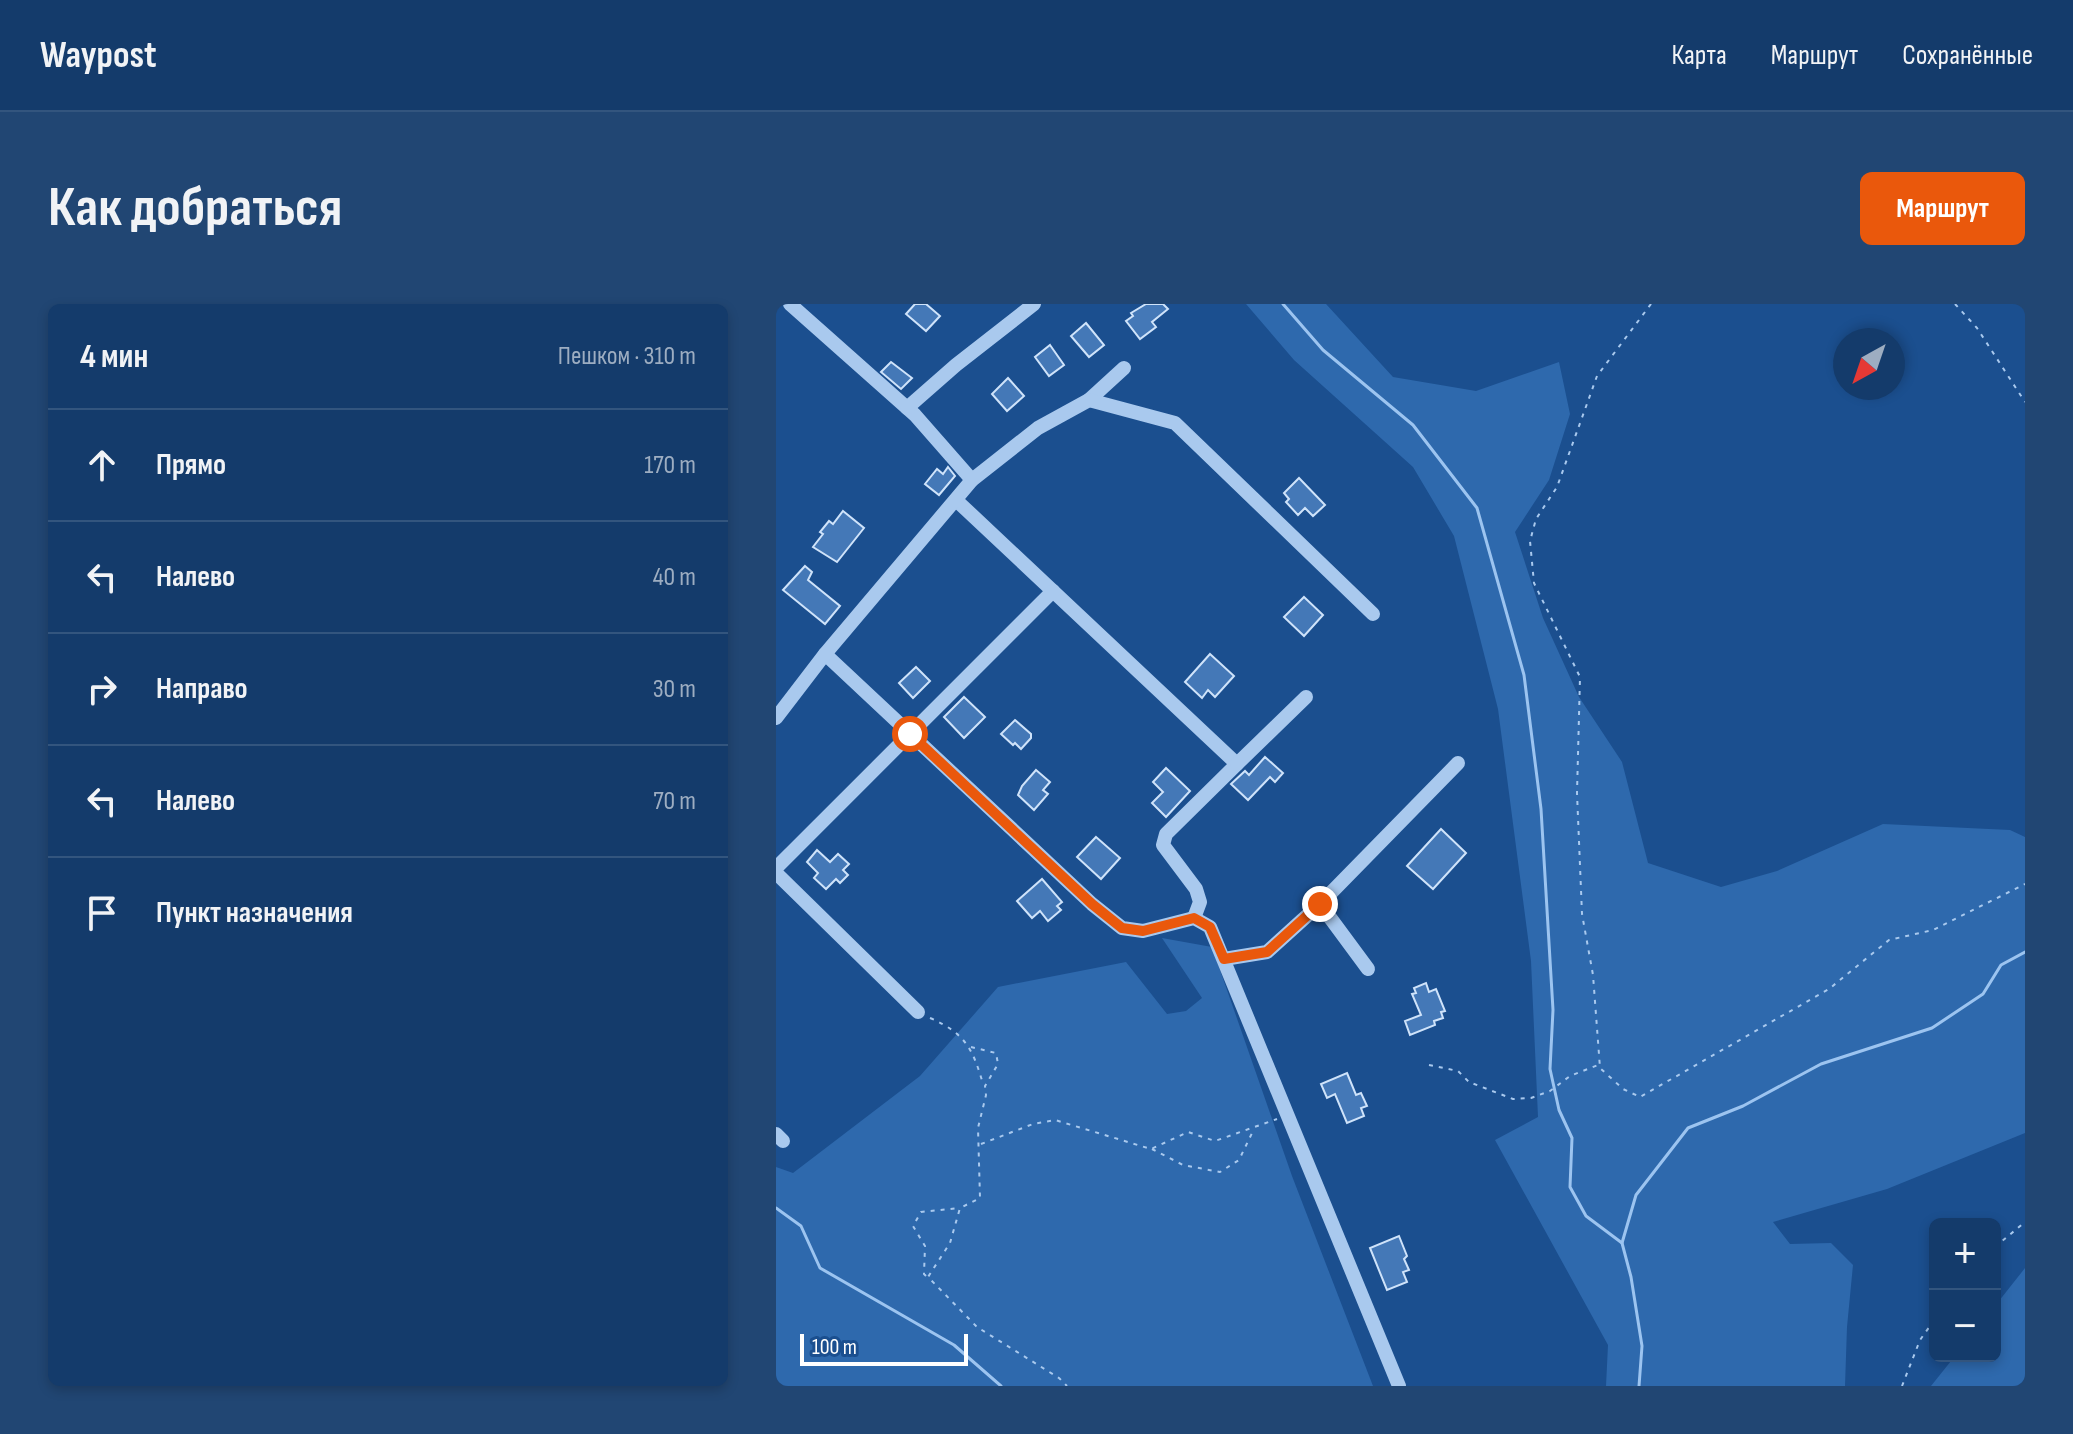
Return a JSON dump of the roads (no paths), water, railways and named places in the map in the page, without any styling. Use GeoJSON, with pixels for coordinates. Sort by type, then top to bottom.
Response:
{"type":"FeatureCollection","features":[{"type":"Feature","properties":{"kind":"lane"},"geometry":{"type":"LineString","coordinates":[[790,304],[907,408],[972,480]]}},
{"type":"Feature","properties":{"kind":"lane"},"geometry":{"type":"LineString","coordinates":[[907,408],[1034,304]]}},
{"type":"Feature","properties":{"kind":"lane"},"geometry":{"type":"LineString","coordinates":[[776,718],[825,654],[972,480],[1038,428],[1089,400],[1124,368]]}},
{"type":"Feature","properties":{"kind":"lane"},"geometry":{"type":"LineString","coordinates":[[1089,400],[1175,423],[1373,614]]}},
{"type":"Feature","properties":{"kind":"lane"},"geometry":{"type":"LineString","coordinates":[[956,500],[1237,764]]}},
{"type":"Feature","properties":{"kind":"lane"},"geometry":{"type":"LineString","coordinates":[[918,1012],[776,871],[1053,591]]}},
{"type":"Feature","properties":{"kind":"lane"},"geometry":{"type":"LineString","coordinates":[[825,654],[1092,904],[1122,928],[1143,931],[1194,918],[1210,927],[1399,1386]]}},
{"type":"Feature","properties":{"kind":"lane"},"geometry":{"type":"LineString","coordinates":[[1194,918],[1200,902],[1196,889],[1163,845],[1166,834],[1306,697]]}},
{"type":"Feature","properties":{"kind":"lane"},"geometry":{"type":"LineString","coordinates":[[1224,959],[1267,952],[1320,904],[1458,763]]}},
{"type":"Feature","properties":{"kind":"lane"},"geometry":{"type":"LineString","coordinates":[[1320,904],[1368,969]]}},
{"type":"Feature","properties":{"kind":"waterway"},"geometry":{"type":"LineString","coordinates":[[1283,304],[1323,350],[1413,425],[1477,508],[1524,675],[1541,809],[1553,1010],[1550,1069],[1559,1110],[1572,1138],[1570,1187],[1586,1216],[1622,1243]]}},
{"type":"Feature","properties":{"kind":"waterway"},"geometry":{"type":"LineString","coordinates":[[1639,1386],[1642,1346],[1622,1243],[1636,1195],[1688,1128],[1743,1106],[1821,1064],[1932,1028],[1983,994],[2001,965],[2025,952]]}},
{"type":"Feature","properties":{"kind":"waterway"},"geometry":{"type":"LineString","coordinates":[[776,1208],[801,1226],[820,1268],[954,1345],[1001,1386]]}}]}
